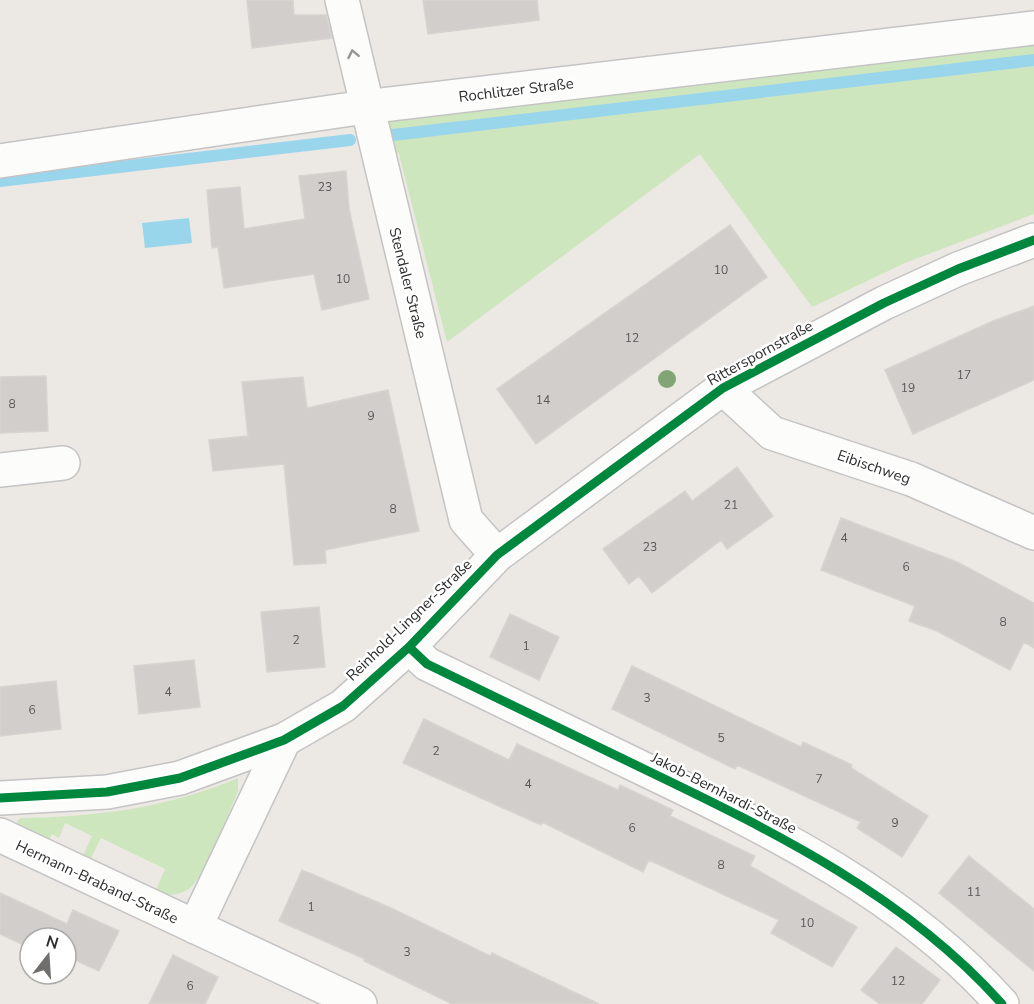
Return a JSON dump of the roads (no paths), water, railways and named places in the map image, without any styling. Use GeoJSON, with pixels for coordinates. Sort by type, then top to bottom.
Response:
{"type":"FeatureCollection","features":[{"type":"Feature","properties":{"kind":"street","name":"Stendaler Straße"},"geometry":{"type":"LineString","coordinates":[[342,0],[365,107],[466,520],[496,555]]}},
{"type":"Feature","properties":{"kind":"street","name":"Rochlitzer Straße"},"geometry":{"type":"LineString","coordinates":[[0,161],[365,107],[1034,28]]}},
{"type":"Feature","properties":{"kind":"street","name":"Ritterspornstraße"},"geometry":{"type":"LineString","coordinates":[[496,555],[723,388],[884,303],[958,269],[1034,240]]}},
{"type":"Feature","properties":{"kind":"street","name":"Eibischweg"},"geometry":{"type":"LineString","coordinates":[[723,388],[772,433],[911,479],[1034,533]]}},
{"type":"Feature","properties":{"kind":"street"},"geometry":{"type":"LineString","coordinates":[[0,470],[63,463]]}},
{"type":"Feature","properties":{"kind":"street","name":"Reinhold-Lingner-Straße"},"geometry":{"type":"LineString","coordinates":[[0,798],[107,792],[180,778],[284,740],[343,706],[409,647],[496,555]]}},
{"type":"Feature","properties":{"kind":"street","name":"Jakob-Bernhardi-Straße"},"geometry":{"type":"LineString","coordinates":[[409,647],[427,664],[765,827],[885,901],[981,980],[1002,1004]]}},
{"type":"Feature","properties":{"kind":"street","name":"Hermann-Braband-Straße"},"geometry":{"type":"LineString","coordinates":[[195,927],[284,740]]}},
{"type":"Feature","properties":{"kind":"street","name":"Hermann-Braband-Straße"},"geometry":{"type":"LineString","coordinates":[[0,835],[360,1004]]}},
{"type":"Feature","properties":{"kind":"water"},"geometry":{"type":"Polygon","coordinates":[[[189,218],[192,243],[145,248],[142,223],[189,218]]]}},
{"type":"Feature","properties":{"kind":"waterway"},"geometry":{"type":"LineString","coordinates":[[393,135],[1034,60]]}},
{"type":"Feature","properties":{"kind":"waterway"},"geometry":{"type":"LineString","coordinates":[[0,181],[350,140]]}}]}
